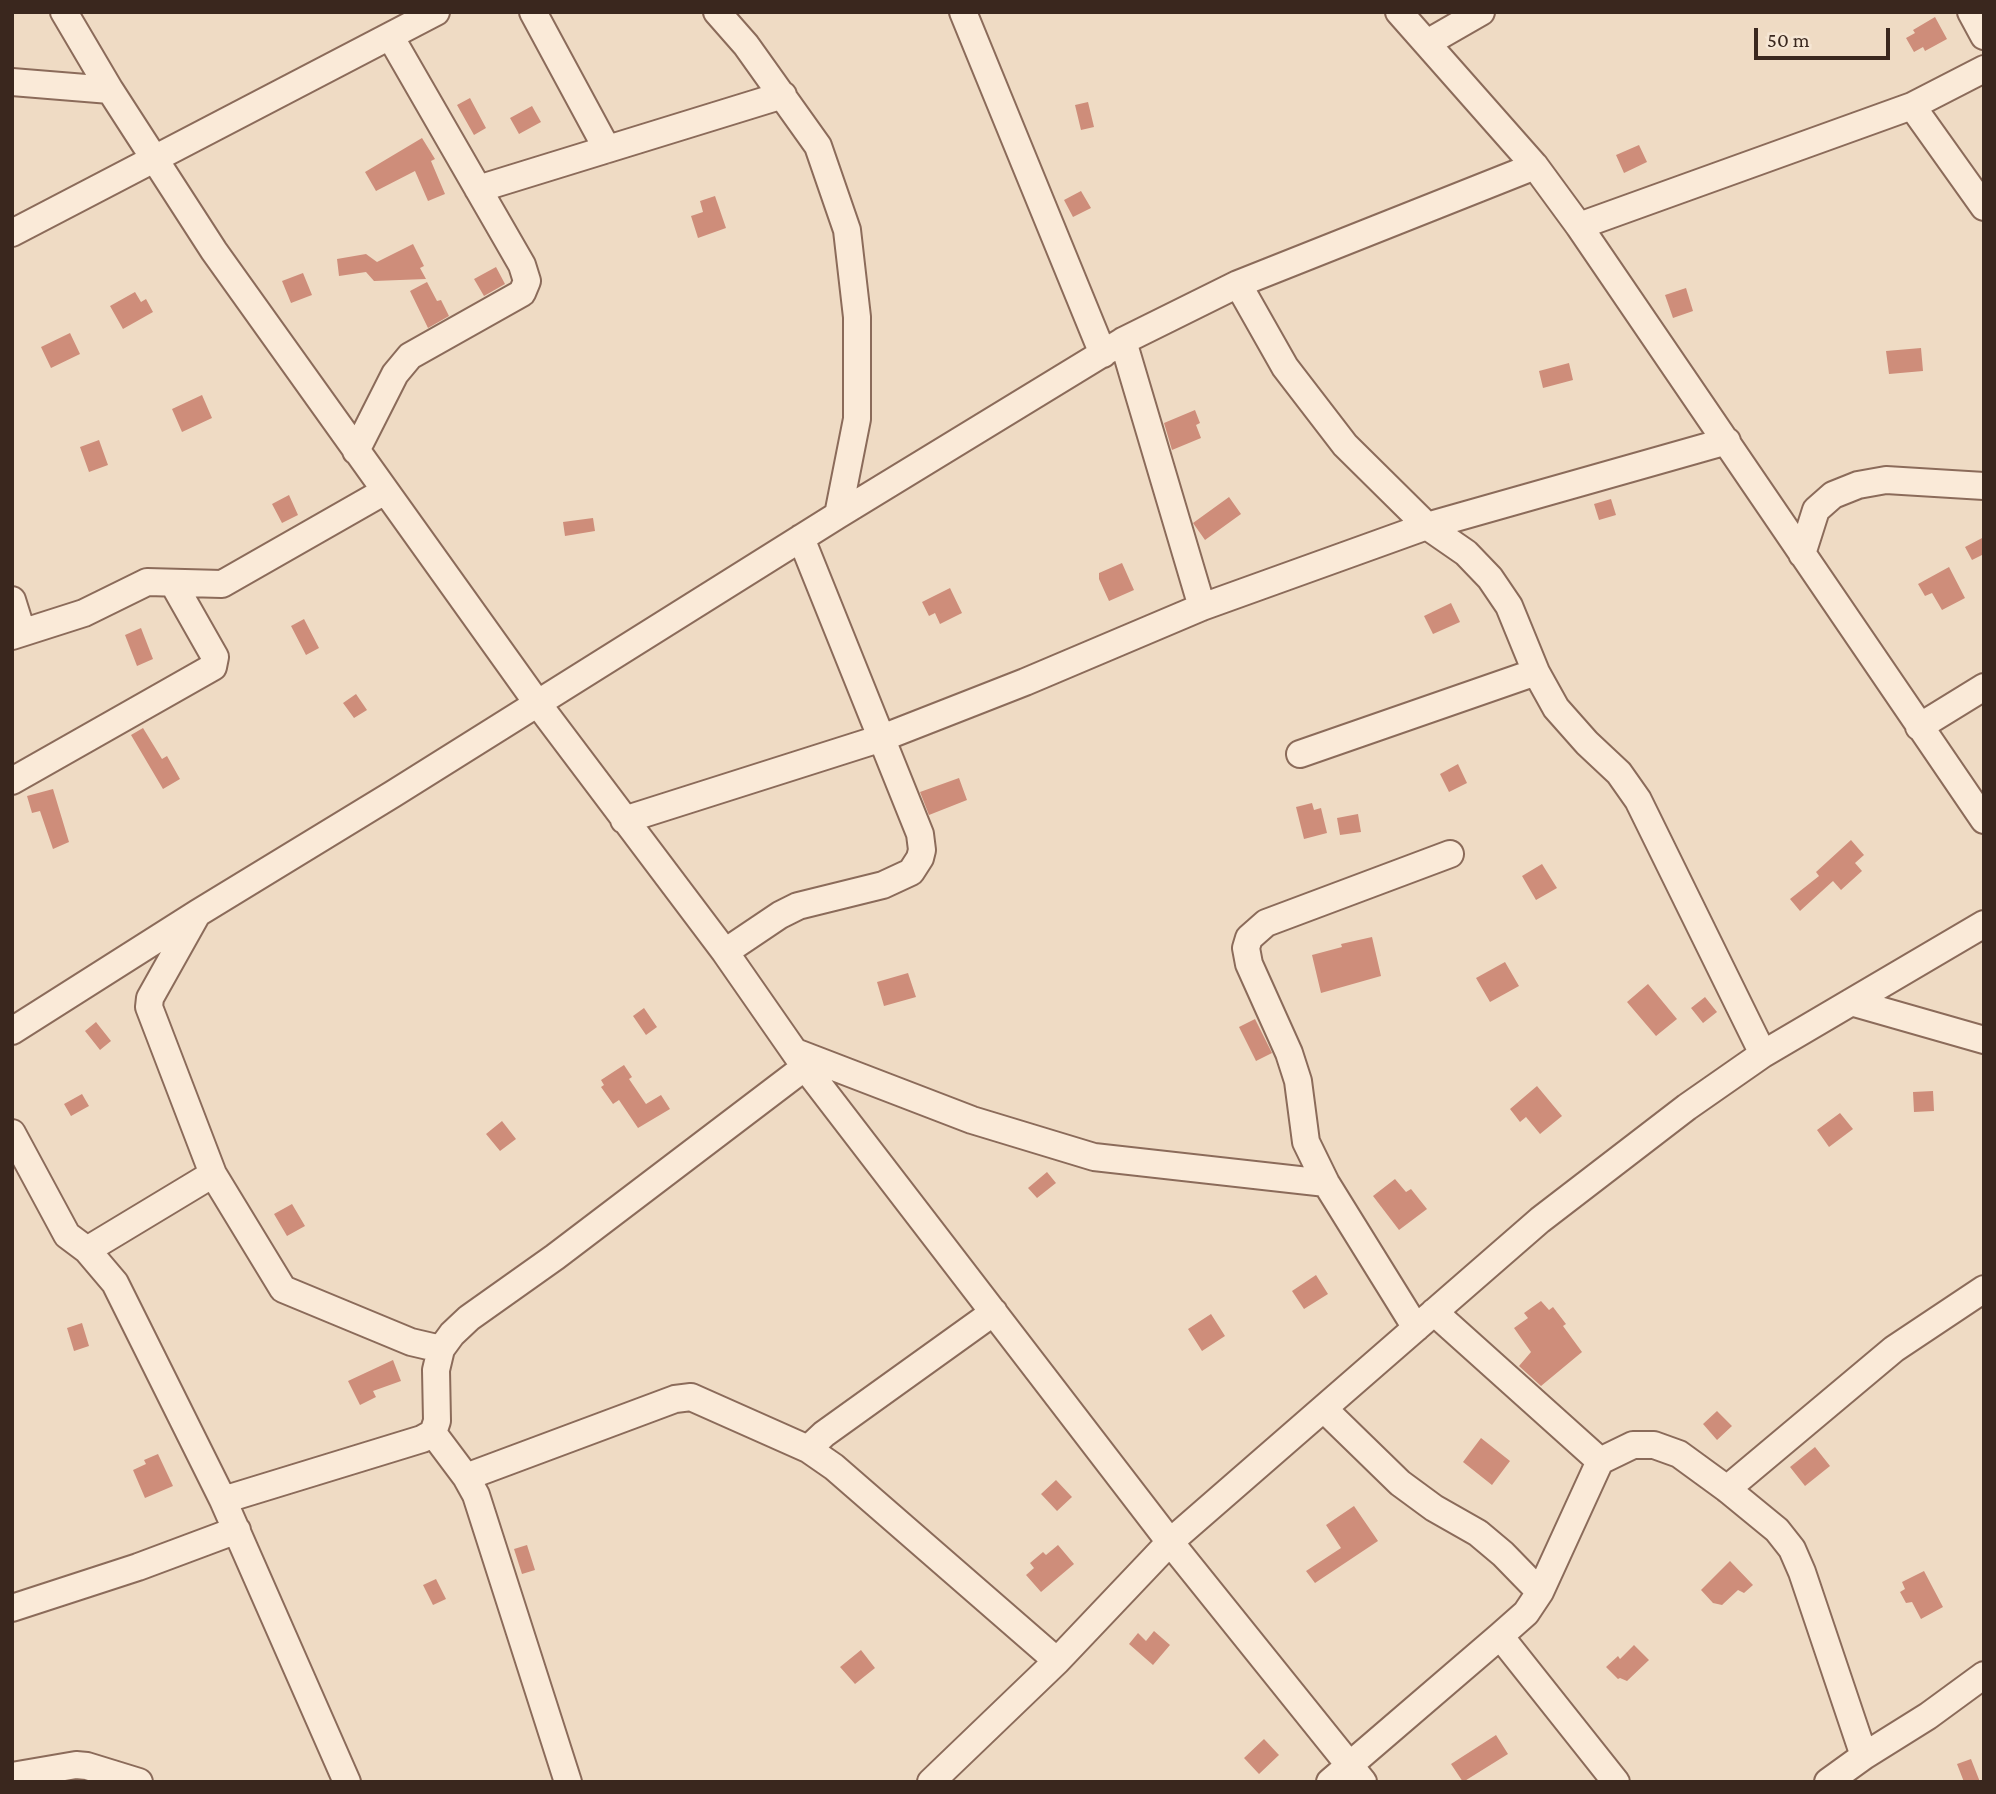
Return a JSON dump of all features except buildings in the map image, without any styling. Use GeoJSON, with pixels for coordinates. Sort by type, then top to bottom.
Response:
{"type":"FeatureCollection","features":[{"type":"Feature","properties":{"kind":"street"},"geometry":{"type":"LineString","coordinates":[[64,12],[110,90],[214,251],[355,452],[538,704],[725,952],[800,1060],[1347,1776],[1526,1613],[1541,1592],[1600,1461],[1633,1445],[1654,1445],[1679,1454],[1777,1530],[1793,1549],[1864,1756]]}},
{"type":"Feature","properties":{"kind":"street"},"geometry":{"type":"LineString","coordinates":[[12,233],[436,12]]}},
{"type":"Feature","properties":{"kind":"street"},"geometry":{"type":"LineString","coordinates":[[533,12],[607,149]]}},
{"type":"Feature","properties":{"kind":"street"},"geometry":{"type":"LineString","coordinates":[[717,12],[747,45],[818,146],[847,230],[858,317],[857,419],[838,515]]}},
{"type":"Feature","properties":{"kind":"street"},"geometry":{"type":"LineString","coordinates":[[964,12],[1113,347],[1202,607]]}},
{"type":"Feature","properties":{"kind":"street"},"geometry":{"type":"LineString","coordinates":[[1399,12],[1535,166],[1579,226],[1984,820]]}},
{"type":"Feature","properties":{"kind":"street"},"geometry":{"type":"LineString","coordinates":[[1427,43],[1480,12]]}},
{"type":"Feature","properties":{"kind":"street"},"geometry":{"type":"LineString","coordinates":[[1971,12],[1984,36]]}},
{"type":"Feature","properties":{"kind":"street"},"geometry":{"type":"LineString","coordinates":[[355,452],[395,374],[410,356],[522,293],[527,281],[522,265],[390,36]]}},
{"type":"Feature","properties":{"kind":"street"},"geometry":{"type":"LineString","coordinates":[[1579,226],[1912,106],[1984,69]]}},
{"type":"Feature","properties":{"kind":"street"},"geometry":{"type":"LineString","coordinates":[[12,82],[110,90]]}},
{"type":"Feature","properties":{"kind":"street"},"geometry":{"type":"LineString","coordinates":[[478,189],[783,95]]}},
{"type":"Feature","properties":{"kind":"street"},"geometry":{"type":"LineString","coordinates":[[1912,106],[1984,207]]}},
{"type":"Feature","properties":{"kind":"street"},"geometry":{"type":"LineString","coordinates":[[12,1031],[838,515],[1113,347],[1238,284],[1535,166]]}},
{"type":"Feature","properties":{"kind":"street"},"geometry":{"type":"LineString","coordinates":[[1238,284],[1285,367],[1345,445],[1427,526],[1466,553],[1490,578],[1509,606],[1536,672],[1556,708],[1619,773],[1638,800],[1763,1055]]}},
{"type":"Feature","properties":{"kind":"street"},"geometry":{"type":"LineString","coordinates":[[624,820],[882,738],[1025,682],[1202,607],[1427,526],[1727,441]]}},
{"type":"Feature","properties":{"kind":"street"},"geometry":{"type":"LineString","coordinates":[[1802,554],[1816,510],[1833,495],[1846,490],[1886,480],[1984,486]]}},
{"type":"Feature","properties":{"kind":"street"},"geometry":{"type":"LineString","coordinates":[[12,600],[17,634],[84,613],[146,582],[222,584],[385,491]]}},
{"type":"Feature","properties":{"kind":"street"},"geometry":{"type":"LineString","coordinates":[[725,952],[789,910],[883,885],[911,872],[922,850],[920,834],[801,538]]}},
{"type":"Feature","properties":{"kind":"street"},"geometry":{"type":"LineString","coordinates":[[12,781],[213,667],[215,657],[173,583]]}},
{"type":"Feature","properties":{"kind":"street"},"geometry":{"type":"LineString","coordinates":[[1300,754],[1536,672]]}},
{"type":"Feature","properties":{"kind":"street"},"geometry":{"type":"LineString","coordinates":[[1919,727],[1984,687]]}},
{"type":"Feature","properties":{"kind":"street"},"geometry":{"type":"LineString","coordinates":[[1450,854],[1266,923],[1249,937],[1245,948],[1249,964],[1289,1053],[1298,1081],[1306,1142],[1326,1183],[1425,1320],[1502,1375],[1600,1461]]}},
{"type":"Feature","properties":{"kind":"street"},"geometry":{"type":"LineString","coordinates":[[198,913],[150,998],[149,1007],[213,1174],[283,1289],[411,1342],[441,1349]]}},
{"type":"Feature","properties":{"kind":"street"},"geometry":{"type":"LineString","coordinates":[[931,1782],[1058,1661],[1170,1542],[1540,1220],[1610,1165],[1763,1055],[1984,924]]}},
{"type":"Feature","properties":{"kind":"street"},"geometry":{"type":"LineString","coordinates":[[1851,1002],[1984,1040]]}},
{"type":"Feature","properties":{"kind":"street"},"geometry":{"type":"LineString","coordinates":[[800,1060],[972,1119],[1094,1157],[1326,1183]]}},
{"type":"Feature","properties":{"kind":"street"},"geometry":{"type":"LineString","coordinates":[[223,1500],[422,1439],[433,1433],[437,1421],[436,1370],[441,1349],[452,1334],[469,1318],[555,1257],[800,1060]]}},
{"type":"Feature","properties":{"kind":"street"},"geometry":{"type":"LineString","coordinates":[[12,1133],[67,1235],[87,1250],[115,1283],[237,1530],[347,1782]]}},
{"type":"Feature","properties":{"kind":"street"},"geometry":{"type":"LineString","coordinates":[[87,1250],[213,1174]]}},
{"type":"Feature","properties":{"kind":"street"},"geometry":{"type":"LineString","coordinates":[[1727,1489],[1894,1349],[1984,1289]]}},
{"type":"Feature","properties":{"kind":"street"},"geometry":{"type":"LineString","coordinates":[[808,1449],[824,1434],[994,1312]]}},
{"type":"Feature","properties":{"kind":"street"},"geometry":{"type":"LineString","coordinates":[[466,1477],[676,1399],[691,1397],[808,1449],[834,1467],[1058,1661]]}},
{"type":"Feature","properties":{"kind":"street"},"geometry":{"type":"LineString","coordinates":[[1324,1409],[1400,1483],[1434,1508],[1478,1533],[1541,1592]]}},
{"type":"Feature","properties":{"kind":"street"},"geometry":{"type":"LineString","coordinates":[[433,1433],[466,1477],[475,1495],[568,1782]]}},
{"type":"Feature","properties":{"kind":"street"},"geometry":{"type":"LineString","coordinates":[[12,1608],[138,1567],[237,1530]]}},
{"type":"Feature","properties":{"kind":"street"},"geometry":{"type":"LineString","coordinates":[[1500,1636],[1616,1782]]}},
{"type":"Feature","properties":{"kind":"street"},"geometry":{"type":"LineString","coordinates":[[1828,1782],[1928,1716],[1984,1675]]}},
{"type":"Feature","properties":{"kind":"street"},"geometry":{"type":"LineString","coordinates":[[12,1776],[76,1765],[139,1782]]}}]}
